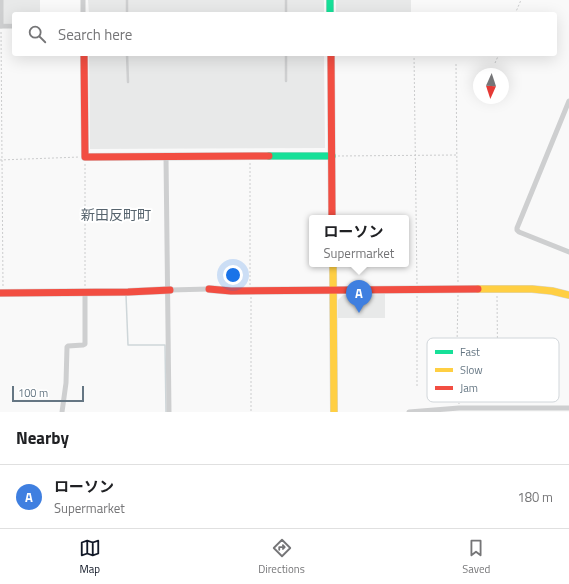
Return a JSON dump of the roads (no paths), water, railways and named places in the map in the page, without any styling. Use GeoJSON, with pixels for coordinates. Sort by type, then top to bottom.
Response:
{"type":"FeatureCollection","features":[{"type":"Feature","properties":{"kind":"street"},"geometry":{"type":"LineString","coordinates":[[0,0],[0,26],[12,26]]}},
{"type":"Feature","properties":{"kind":"street"},"geometry":{"type":"LineString","coordinates":[[83,0],[83,12]]}},
{"type":"Feature","properties":{"kind":"street"},"geometry":{"type":"LineString","coordinates":[[330,0],[330,12]]}},
{"type":"Feature","properties":{"kind":"street"},"geometry":{"type":"LineString","coordinates":[[84,56],[85,157],[250,155],[332,156]]}},
{"type":"Feature","properties":{"kind":"street"},"geometry":{"type":"LineString","coordinates":[[331,56],[332,215]]}},
{"type":"Feature","properties":{"kind":"street"},"geometry":{"type":"LineString","coordinates":[[569,101],[517,230],[569,252]]}},
{"type":"Feature","properties":{"kind":"street"},"geometry":{"type":"LineString","coordinates":[[166,156],[169,290],[169,412]]}},
{"type":"Feature","properties":{"kind":"street"},"geometry":{"type":"LineString","coordinates":[[333,267],[334,412]]}},
{"type":"Feature","properties":{"kind":"street"},"geometry":{"type":"LineString","coordinates":[[1,293],[128,292],[209,289],[250,291],[532,289],[569,295]]}},
{"type":"Feature","properties":{"kind":"street"},"geometry":{"type":"LineString","coordinates":[[62,412],[66,383],[67,348],[68,346],[85,344],[85,292]]}},
{"type":"Feature","properties":{"kind":"street"},"geometry":{"type":"LineString","coordinates":[[409,412],[459,408],[470,410],[498,408],[512,410],[569,408]]}},
{"type":"Feature","properties":{"kind":"lane"},"geometry":{"type":"LineString","coordinates":[[127,0],[127,12]]}},
{"type":"Feature","properties":{"kind":"lane"},"geometry":{"type":"LineString","coordinates":[[286,0],[286,12]]}},
{"type":"Feature","properties":{"kind":"lane"},"geometry":{"type":"LineString","coordinates":[[127,56],[128,82]]}},
{"type":"Feature","properties":{"kind":"lane"},"geometry":{"type":"LineString","coordinates":[[286,56],[286,81]]}},
{"type":"Feature","properties":{"kind":"waterway"},"geometry":{"type":"LineString","coordinates":[[126,295],[128,345],[165,345],[166,412]]}},
{"type":"Feature","properties":{"kind":"place","name":"ローソン"},"geometry":{"type":"Point","coordinates":[359,313]}},
{"type":"Feature","properties":{"kind":"district","name":"新田反町町"},"geometry":{"type":"Point","coordinates":[116,215]}}]}
